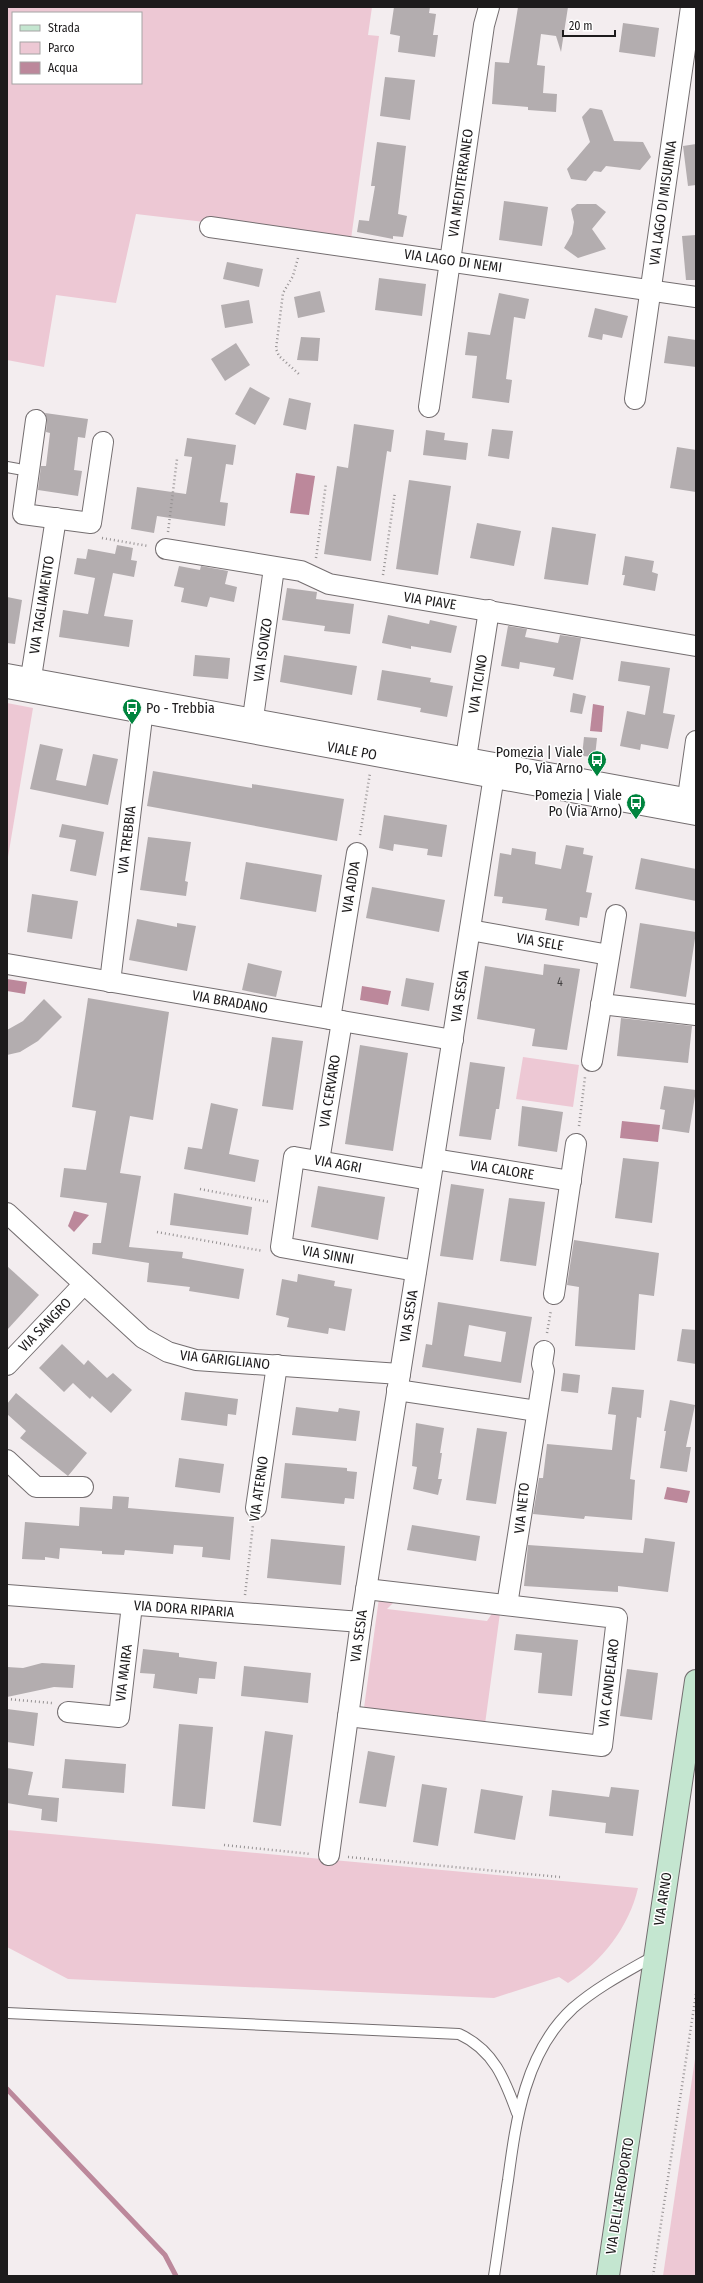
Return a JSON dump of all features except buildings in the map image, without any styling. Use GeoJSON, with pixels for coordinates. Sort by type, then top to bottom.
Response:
{"type":"FeatureCollection","features":[{"type":"Feature","properties":{"kind":"street","name":"VIA MEDITERRANEO"},"geometry":{"type":"LineString","coordinates":[[429,407],[484,25],[489,7]]}},
{"type":"Feature","properties":{"kind":"street","name":"VIA LAGO DI MISURINA"},"geometry":{"type":"LineString","coordinates":[[635,400],[691,7]]}},
{"type":"Feature","properties":{"kind":"street","name":"VIA LAGO DI NEMI"},"geometry":{"type":"LineString","coordinates":[[210,227],[450,260],[696,297]]}},
{"type":"Feature","properties":{"kind":"street"},"geometry":{"type":"LineString","coordinates":[[36,420],[23,514],[91,523],[103,442]]}},
{"type":"Feature","properties":{"kind":"street","name":"VIA TAGLIAMENTO"},"geometry":{"type":"LineString","coordinates":[[30,685],[56,518]]}},
{"type":"Feature","properties":{"kind":"street","name":"VIA PIAVE"},"geometry":{"type":"LineString","coordinates":[[166,549],[274,568],[301,571],[327,584],[489,610],[696,646]]}},
{"type":"Feature","properties":{"kind":"street","name":"VIA ISONZO"},"geometry":{"type":"LineString","coordinates":[[252,726],[274,568]]}},
{"type":"Feature","properties":{"kind":"street","name":"VIA TICINO"},"geometry":{"type":"LineString","coordinates":[[466,758],[489,610]]}},
{"type":"Feature","properties":{"kind":"street","name":"VIALE PO"},"geometry":{"type":"LineString","coordinates":[[7,674],[30,685],[252,726],[466,758],[495,770]]}},
{"type":"Feature","properties":{"kind":"street","name":"VIALE PO"},"geometry":{"type":"LineString","coordinates":[[7,688],[30,685]]}},
{"type":"Feature","properties":{"kind":"street","name":"VIA TREBBIA"},"geometry":{"type":"LineString","coordinates":[[110,982],[144,706]]}},
{"type":"Feature","properties":{"kind":"street","name":"VIALE PO"},"geometry":{"type":"LineString","coordinates":[[252,726],[373,755],[495,770],[692,807]]}},
{"type":"Feature","properties":{"kind":"street"},"geometry":{"type":"LineString","coordinates":[[692,807],[696,740]]}},
{"type":"Feature","properties":{"kind":"street","name":"VIA SESIA"},"geometry":{"type":"LineString","coordinates":[[329,1855],[366,1589],[495,770]]}},
{"type":"Feature","properties":{"kind":"street","name":"VIA ADDA"},"geometry":{"type":"LineString","coordinates":[[336,1020],[357,853]]}},
{"type":"Feature","properties":{"kind":"street"},"geometry":{"type":"LineString","coordinates":[[592,1061],[616,915]]}},
{"type":"Feature","properties":{"kind":"street","name":"VIA SELE"},"geometry":{"type":"LineString","coordinates":[[470,930],[609,955]]}},
{"type":"Feature","properties":{"kind":"street","name":"VIA BRADANO"},"geometry":{"type":"LineString","coordinates":[[7,964],[453,1040]]}},
{"type":"Feature","properties":{"kind":"street"},"geometry":{"type":"LineString","coordinates":[[601,1004],[696,1015]]}},
{"type":"Feature","properties":{"kind":"street","name":"VIA CERVARO"},"geometry":{"type":"LineString","coordinates":[[319,1161],[336,1020]]}},
{"type":"Feature","properties":{"kind":"street"},"geometry":{"type":"LineString","coordinates":[[554,1294],[576,1144]]}},
{"type":"Feature","properties":{"kind":"street","name":"VIA AGRI"},"geometry":{"type":"LineString","coordinates":[[286,1205],[294,1157],[430,1180]]}},
{"type":"Feature","properties":{"kind":"street","name":"VIA CALORE"},"geometry":{"type":"LineString","coordinates":[[434,1159],[571,1181]]}},
{"type":"Feature","properties":{"kind":"street"},"geometry":{"type":"LineString","coordinates":[[281,1247],[286,1205]]}},
{"type":"Feature","properties":{"kind":"street","name":"VIA GARIGLIANO"},"geometry":{"type":"LineString","coordinates":[[7,1213],[138,1334],[168,1352],[196,1360],[277,1365],[399,1382]]}},
{"type":"Feature","properties":{"kind":"street","name":"VIA SINNI"},"geometry":{"type":"LineString","coordinates":[[281,1247],[416,1271]]}},
{"type":"Feature","properties":{"kind":"street","name":"VIA SANGRO"},"geometry":{"type":"LineString","coordinates":[[7,1365],[84,1284]]}},
{"type":"Feature","properties":{"kind":"street","name":"VIA NETO"},"geometry":{"type":"LineString","coordinates":[[507,1605],[520,1532],[519,1521],[544,1371],[542,1364],[544,1351]]}},
{"type":"Feature","properties":{"kind":"street","name":"VIA ATERNO"},"geometry":{"type":"LineString","coordinates":[[256,1508],[277,1365]]}},
{"type":"Feature","properties":{"kind":"street"},"geometry":{"type":"LineString","coordinates":[[399,1382],[537,1411]]}},
{"type":"Feature","properties":{"kind":"street"},"geometry":{"type":"LineString","coordinates":[[7,1460],[36,1487],[83,1487]]}},
{"type":"Feature","properties":{"kind":"street","name":"VIA CANDELARO"},"geometry":{"type":"LineString","coordinates":[[348,1716],[602,1746],[617,1618],[366,1589]]}},
{"type":"Feature","properties":{"kind":"street","name":"VIA DORA RIPARIA"},"geometry":{"type":"LineString","coordinates":[[7,1595],[361,1622]]}},
{"type":"Feature","properties":{"kind":"street","name":"VIA MAIRA"},"geometry":{"type":"LineString","coordinates":[[68,1712],[119,1717],[132,1605]]}},
{"type":"Feature","properties":{"kind":"street","name":"VIA ARNO"},"geometry":{"type":"LineString","coordinates":[[632,2117],[654,1956],[696,1682]]}},
{"type":"Feature","properties":{"kind":"street","name":"VIA DELL'AEROPORTO"},"geometry":{"type":"LineString","coordinates":[[608,2276],[632,2117]]}},
{"type":"Feature","properties":{"kind":"lane"},"geometry":{"type":"LineString","coordinates":[[7,467],[18,469]]}},
{"type":"Feature","properties":{"kind":"lane"},"geometry":{"type":"LineString","coordinates":[[494,2276],[517,2113],[533,2067],[553,2033],[572,2010],[596,1989],[654,1956]]}},
{"type":"Feature","properties":{"kind":"lane"},"geometry":{"type":"LineString","coordinates":[[7,2013],[459,2034],[472,2040],[489,2055],[505,2079],[517,2113]]}},
{"type":"Feature","properties":{"kind":"path"},"geometry":{"type":"LineString","coordinates":[[300,375],[279,356],[276,349],[283,293],[293,276],[302,239]]}},
{"type":"Feature","properties":{"kind":"path"},"geometry":{"type":"LineString","coordinates":[[91,523],[89,536],[166,549],[177,458]]}},
{"type":"Feature","properties":{"kind":"path"},"geometry":{"type":"LineString","coordinates":[[314,577],[326,483]]}},
{"type":"Feature","properties":{"kind":"path"},"geometry":{"type":"LineString","coordinates":[[380,593],[395,492]]}},
{"type":"Feature","properties":{"kind":"path","name":"VIA ADDA"},"geometry":{"type":"LineString","coordinates":[[357,853],[373,755]]}},
{"type":"Feature","properties":{"kind":"path"},"geometry":{"type":"LineString","coordinates":[[576,1144],[586,1068],[592,1061]]}},
{"type":"Feature","properties":{"kind":"path"},"geometry":{"type":"LineString","coordinates":[[200,1189],[286,1205]]}},
{"type":"Feature","properties":{"kind":"path"},"geometry":{"type":"LineString","coordinates":[[157,1232],[261,1252],[281,1247]]}},
{"type":"Feature","properties":{"kind":"path"},"geometry":{"type":"LineString","coordinates":[[544,1351],[554,1294]]}},
{"type":"Feature","properties":{"kind":"path","name":"VIA ATERNO"},"geometry":{"type":"LineString","coordinates":[[242,1613],[256,1508]]}},
{"type":"Feature","properties":{"kind":"path"},"geometry":{"type":"LineString","coordinates":[[7,1699],[69,1704],[68,1712]]}},
{"type":"Feature","properties":{"kind":"path"},"geometry":{"type":"LineString","coordinates":[[224,1845],[560,1877]]}},
{"type":"Feature","properties":{"kind":"path"},"geometry":{"type":"LineString","coordinates":[[653,2276],[696,1994]]}},
{"type":"Feature","properties":{"kind":"green space"},"geometry":{"type":"Polygon","coordinates":[[[7,7],[372,7],[368,35],[379,36],[351,239],[136,214],[116,303],[56,295],[44,367],[7,360],[7,7]]]}},
{"type":"Feature","properties":{"kind":"green space"},"geometry":{"type":"Polygon","coordinates":[[[7,703],[33,708],[7,863],[7,703]]]}},
{"type":"Feature","properties":{"kind":"green space"},"geometry":{"type":"Polygon","coordinates":[[[523,1057],[579,1065],[573,1107],[516,1099],[523,1057]]]}},
{"type":"Feature","properties":{"kind":"green space"},"geometry":{"type":"Polygon","coordinates":[[[379,1598],[395,1601],[387,1609],[487,1621],[493,1612],[500,1613],[485,1724],[364,1708],[379,1598]]]}},
{"type":"Feature","properties":{"kind":"green space"},"geometry":{"type":"Polygon","coordinates":[[[7,1830],[638,1888],[634,1902],[621,1930],[603,1954],[592,1965],[568,1983],[559,1977],[494,1998],[68,1979],[7,1947],[7,1830]]]}},
{"type":"Feature","properties":{"kind":"green space"},"geometry":{"type":"Polygon","coordinates":[[[696,2052],[696,2276],[663,2276],[696,2052]]]}},
{"type":"Feature","properties":{"kind":"water"},"geometry":{"type":"Polygon","coordinates":[[[296,473],[315,476],[309,515],[290,513],[296,473]]]}},
{"type":"Feature","properties":{"kind":"water"},"geometry":{"type":"Polygon","coordinates":[[[593,704],[604,706],[602,732],[590,731],[593,704]]]}},
{"type":"Feature","properties":{"kind":"water"},"geometry":{"type":"Polygon","coordinates":[[[7,979],[27,982],[25,994],[7,991],[7,979]]]}},
{"type":"Feature","properties":{"kind":"water"},"geometry":{"type":"Polygon","coordinates":[[[362,986],[391,991],[388,1005],[360,1000],[362,986]]]}},
{"type":"Feature","properties":{"kind":"water"},"geometry":{"type":"Polygon","coordinates":[[[622,1121],[660,1125],[658,1142],[620,1138],[622,1121]]]}},
{"type":"Feature","properties":{"kind":"water"},"geometry":{"type":"Polygon","coordinates":[[[74,1211],[89,1215],[74,1232],[68,1226],[74,1211]]]}},
{"type":"Feature","properties":{"kind":"water"},"geometry":{"type":"Polygon","coordinates":[[[667,1487],[690,1491],[687,1503],[664,1499],[667,1487]]]}},
{"type":"Feature","properties":{"kind":"waterway"},"geometry":{"type":"LineString","coordinates":[[7,2089],[165,2255],[176,2276]]}},
{"type":"Feature","properties":{"kind":"place","name":"Po - Trebbia"},"geometry":{"type":"Point","coordinates":[132,725]}},
{"type":"Feature","properties":{"kind":"place","name":"Pomezia | Viale Po, Via Arno"},"geometry":{"type":"Point","coordinates":[597,777]}},
{"type":"Feature","properties":{"kind":"place","name":"Pomezia | Viale Po (Via Arno)"},"geometry":{"type":"Point","coordinates":[636,820]}}]}
